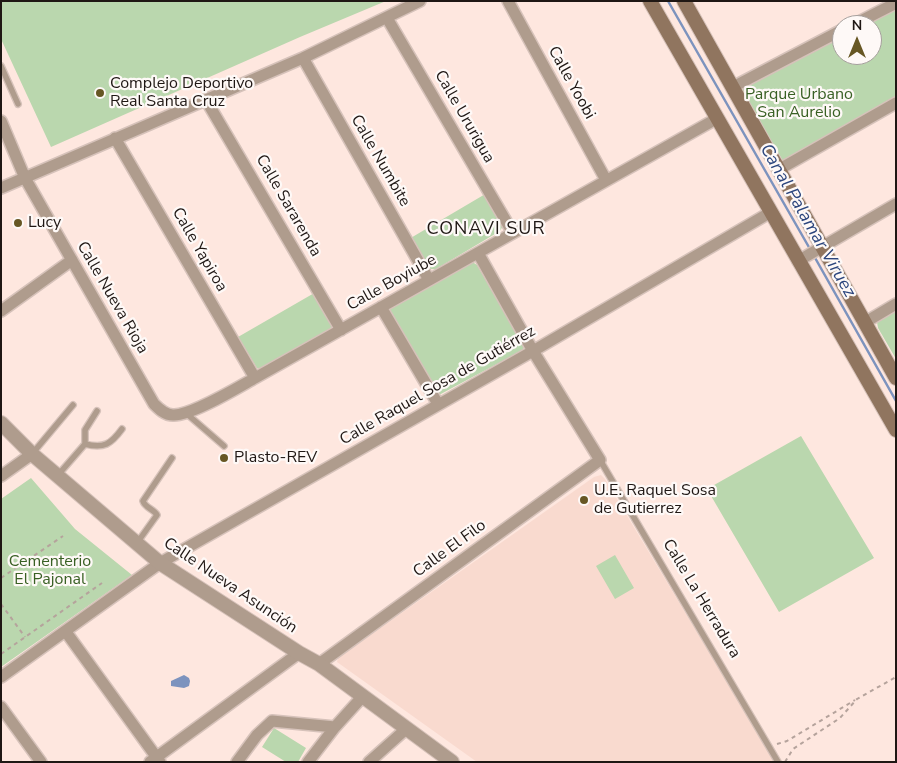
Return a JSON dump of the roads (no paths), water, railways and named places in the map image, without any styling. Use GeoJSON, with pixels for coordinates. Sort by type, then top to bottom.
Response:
{"type":"FeatureCollection","features":[{"type":"Feature","properties":{"kind":"main road"},"geometry":{"type":"LineString","coordinates":[[650,1],[770,212],[801,260],[896,430]]}},
{"type":"Feature","properties":{"kind":"main road"},"geometry":{"type":"LineString","coordinates":[[684,1],[733,87],[820,249],[896,378]]}},
{"type":"Feature","properties":{"kind":"street"},"geometry":{"type":"LineString","coordinates":[[1,188],[303,58],[420,1]]}},
{"type":"Feature","properties":{"kind":"street","name":"Calle Yoobi"},"geometry":{"type":"LineString","coordinates":[[508,1],[606,180]]}},
{"type":"Feature","properties":{"kind":"street"},"geometry":{"type":"LineString","coordinates":[[872,15],[896,3]]}},
{"type":"Feature","properties":{"kind":"street","name":"Calle Ururigua"},"geometry":{"type":"LineString","coordinates":[[387,18],[513,233]]}},
{"type":"Feature","properties":{"kind":"street"},"geometry":{"type":"LineString","coordinates":[[733,87],[832,35]]}},
{"type":"Feature","properties":{"kind":"street","name":"Calle Numbite"},"geometry":{"type":"LineString","coordinates":[[303,58],[429,280]]}},
{"type":"Feature","properties":{"kind":"street","name":"Calle Sararenda"},"geometry":{"type":"LineString","coordinates":[[206,100],[341,330]]}},
{"type":"Feature","properties":{"kind":"street"},"geometry":{"type":"LineString","coordinates":[[778,170],[896,103]]}},
{"type":"Feature","properties":{"kind":"street","name":"Calle Boyiube"},"geometry":{"type":"LineString","coordinates":[[187,414],[381,308],[716,118]]}},
{"type":"Feature","properties":{"kind":"street","name":"Calle Nueva Rioja"},"geometry":{"type":"LineString","coordinates":[[1,120],[25,178],[154,404],[166,414],[174,416],[187,414]]}},
{"type":"Feature","properties":{"kind":"street","name":"Calle Yapiroa"},"geometry":{"type":"LineString","coordinates":[[115,138],[255,378]]}},
{"type":"Feature","properties":{"kind":"street"},"geometry":{"type":"LineString","coordinates":[[801,260],[896,204]]}},
{"type":"Feature","properties":{"kind":"street","name":"Calle Raquel Sosa de Gutiérrez"},"geometry":{"type":"LineString","coordinates":[[1,677],[160,564],[533,351],[770,212]]}},
{"type":"Feature","properties":{"kind":"street","name":"Calle La Herradura"},"geometry":{"type":"LineString","coordinates":[[478,253],[533,351],[600,460]]}},
{"type":"Feature","properties":{"kind":"street"},"geometry":{"type":"LineString","coordinates":[[1,311],[72,260]]}},
{"type":"Feature","properties":{"kind":"street"},"geometry":{"type":"LineString","coordinates":[[864,322],[896,304]]}},
{"type":"Feature","properties":{"kind":"street"},"geometry":{"type":"LineString","coordinates":[[381,308],[438,404]]}},
{"type":"Feature","properties":{"kind":"street","name":"Calle Nueva Asunción"},"geometry":{"type":"LineString","coordinates":[[1,423],[32,454],[160,564],[319,664],[452,762]]}},
{"type":"Feature","properties":{"kind":"street"},"geometry":{"type":"LineString","coordinates":[[1,476],[32,454]]}},
{"type":"Feature","properties":{"kind":"street","name":"Calle El Filo"},"geometry":{"type":"LineString","coordinates":[[319,664],[600,460]]}},
{"type":"Feature","properties":{"kind":"street"},"geometry":{"type":"LineString","coordinates":[[66,632],[156,760],[299,653]]}},
{"type":"Feature","properties":{"kind":"street"},"geometry":{"type":"LineString","coordinates":[[308,762],[335,727],[363,696]]}},
{"type":"Feature","properties":{"kind":"street"},"geometry":{"type":"LineString","coordinates":[[1,707],[41,762]]}},
{"type":"Feature","properties":{"kind":"street"},"geometry":{"type":"LineString","coordinates":[[237,762],[257,734],[272,721],[335,727]]}},
{"type":"Feature","properties":{"kind":"street"},"geometry":{"type":"LineString","coordinates":[[369,762],[406,729]]}},
{"type":"Feature","properties":{"kind":"lane"},"geometry":{"type":"LineString","coordinates":[[1,66],[18,104]]}},
{"type":"Feature","properties":{"kind":"lane"},"geometry":{"type":"LineString","coordinates":[[32,454],[73,405]]}},
{"type":"Feature","properties":{"kind":"lane"},"geometry":{"type":"LineString","coordinates":[[58,476],[85,444],[85,430],[97,411]]}},
{"type":"Feature","properties":{"kind":"lane"},"geometry":{"type":"LineString","coordinates":[[187,414],[224,446]]}},
{"type":"Feature","properties":{"kind":"lane"},"geometry":{"type":"LineString","coordinates":[[85,444],[101,446],[112,442],[122,429]]}},
{"type":"Feature","properties":{"kind":"lane"},"geometry":{"type":"LineString","coordinates":[[137,543],[157,516],[156,512],[142,501],[172,458]]}},
{"type":"Feature","properties":{"kind":"lane","name":"Calle La Herradura"},"geometry":{"type":"LineString","coordinates":[[600,460],[778,762]]}},
{"type":"Feature","properties":{"kind":"water"},"geometry":{"type":"Polygon","coordinates":[[[184,675],[189,678],[189,686],[184,688],[171,686],[171,681],[184,675]]]}},
{"type":"Feature","properties":{"kind":"waterway","name":"Canal Palamar Viruez"},"geometry":{"type":"LineString","coordinates":[[668,1],[810,249]]}},
{"type":"Feature","properties":{"kind":"waterway","name":"Canal Palamar Viruez"},"geometry":{"type":"LineString","coordinates":[[814,256],[896,401]]}},
{"type":"Feature","properties":{"kind":"place","name":"Complejo Deportivo Real Santa Cruz"},"geometry":{"type":"Point","coordinates":[100,93]}},
{"type":"Feature","properties":{"kind":"place","name":"Lucy"},"geometry":{"type":"Point","coordinates":[18,223]}},
{"type":"Feature","properties":{"kind":"place","name":"Plasto-REV"},"geometry":{"type":"Point","coordinates":[224,458]}},
{"type":"Feature","properties":{"kind":"place","name":"U.E. Raquel Sosa de Gutierrez"},"geometry":{"type":"Point","coordinates":[584,500]}},
{"type":"Feature","properties":{"kind":"district","name":"CONAVI SUR"},"geometry":{"type":"Point","coordinates":[486,230]}},
{"type":"Feature","properties":{"kind":"park label","name":"Parque Urbano San Aurelio"},"geometry":{"type":"Point","coordinates":[799,104]}},
{"type":"Feature","properties":{"kind":"park label","name":"Cementerio El Pajonal"},"geometry":{"type":"Point","coordinates":[50,571]}}]}
